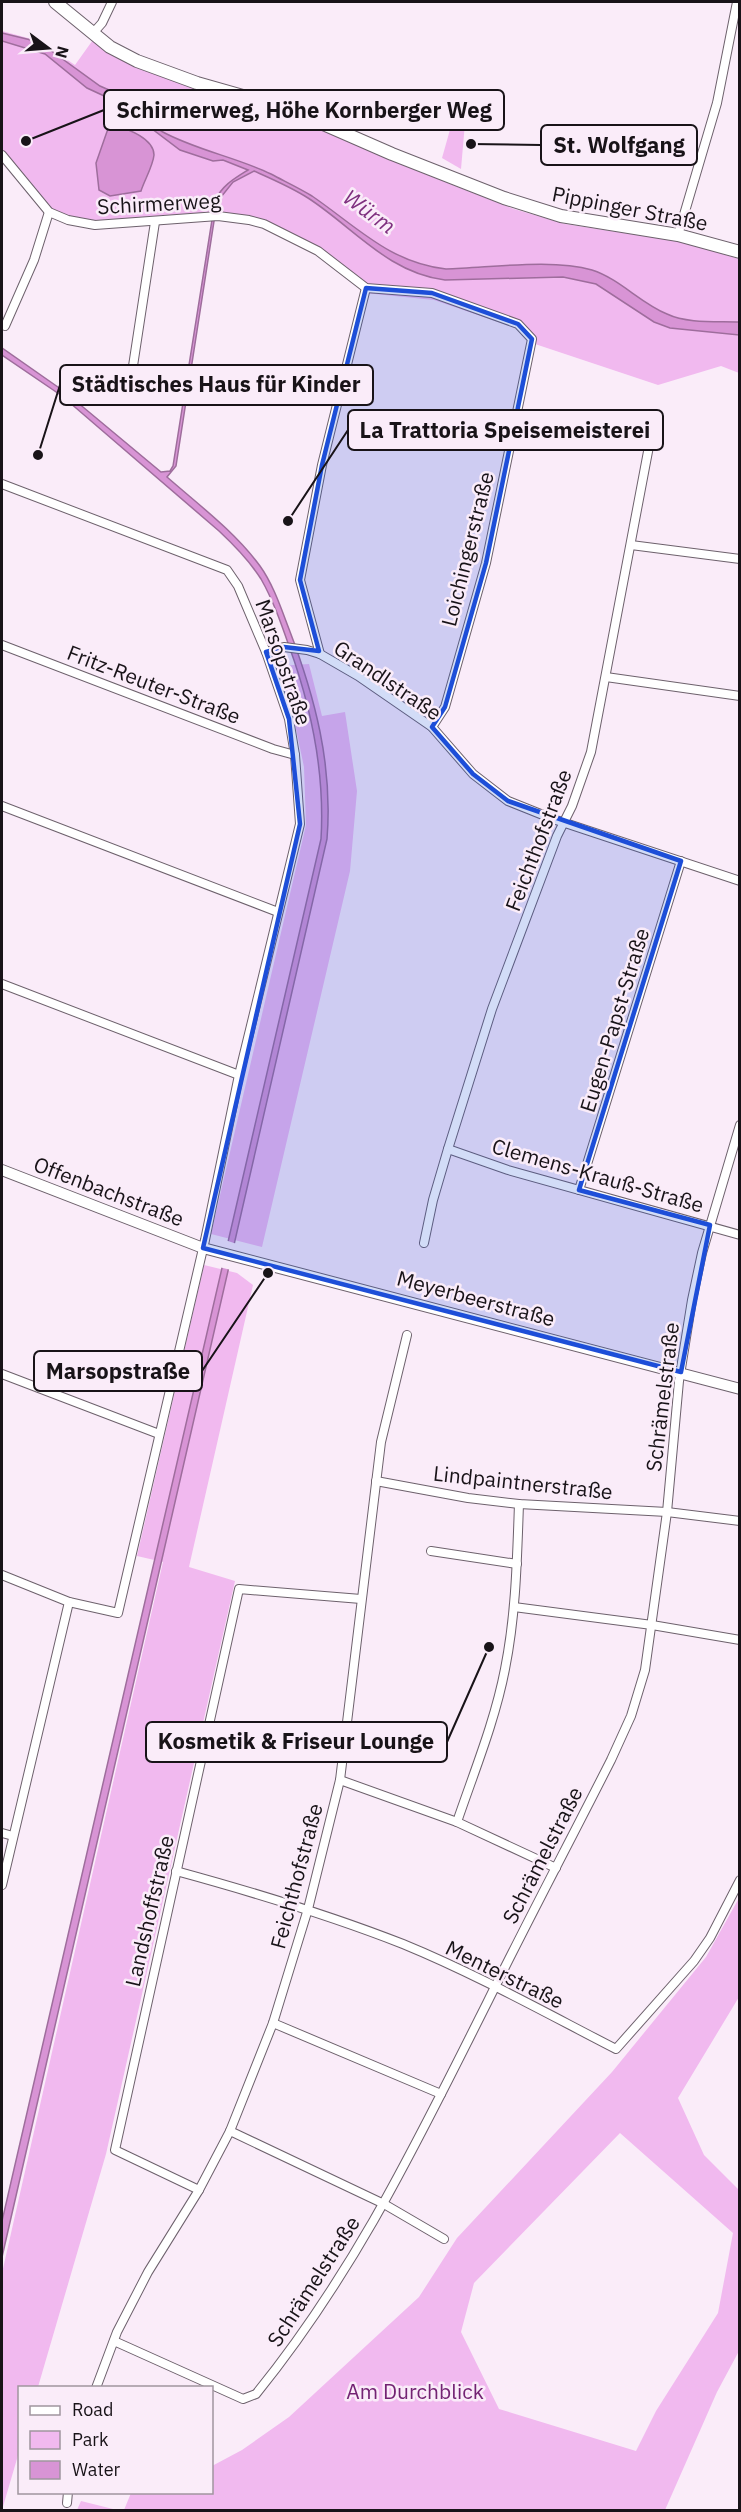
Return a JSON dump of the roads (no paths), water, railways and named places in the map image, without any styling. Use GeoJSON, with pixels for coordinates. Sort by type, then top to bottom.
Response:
{"type":"FeatureCollection","features":[{"type":"Feature","properties":{"kind":"main road","name":"Pippinger Straße"},"geometry":{"type":"LineString","coordinates":[[55,2],[123,54],[156,69],[289,109],[392,154],[504,198],[561,216],[678,234],[740,252]]}},
{"type":"Feature","properties":{"kind":"street"},"geometry":{"type":"LineString","coordinates":[[94,32],[102,23],[112,2]]}},
{"type":"Feature","properties":{"kind":"street"},"geometry":{"type":"LineString","coordinates":[[678,234],[717,103],[737,2]]}},
{"type":"Feature","properties":{"kind":"street"},"geometry":{"type":"LineString","coordinates":[[2,155],[49,212],[34,260],[5,326]]}},
{"type":"Feature","properties":{"kind":"street","name":"Schirmerweg"},"geometry":{"type":"LineString","coordinates":[[49,212],[68,220],[95,225],[155,222],[205,216],[264,224],[318,251],[366,288]]}},
{"type":"Feature","properties":{"kind":"street"},"geometry":{"type":"LineString","coordinates":[[133,366],[155,222]]}},
{"type":"Feature","properties":{"kind":"street"},"geometry":{"type":"LineString","coordinates":[[320,654],[300,580],[322,465],[366,288]]}},
{"type":"Feature","properties":{"kind":"street","name":"Loichingerstraße"},"geometry":{"type":"LineString","coordinates":[[366,288],[432,293],[518,324],[532,339],[486,563],[445,707],[432,727]]}},
{"type":"Feature","properties":{"kind":"street","name":"Feichthofstraße"},"geometry":{"type":"LineString","coordinates":[[424,1243],[448,1149],[492,1009],[591,752],[650,441]]}},
{"type":"Feature","properties":{"kind":"street","name":"Marsopstraße"},"geometry":{"type":"LineString","coordinates":[[2,484],[226,570],[238,586],[266,651],[289,719],[295,755],[300,824],[239,1075],[203,1248],[118,1613],[69,1602]]}},
{"type":"Feature","properties":{"kind":"street"},"geometry":{"type":"LineString","coordinates":[[631,545],[740,559]]}},
{"type":"Feature","properties":{"kind":"street","name":"Fritz-Reuter-Straße"},"geometry":{"type":"LineString","coordinates":[[2,645],[273,749],[295,755]]}},
{"type":"Feature","properties":{"kind":"street","name":"Grandlstraße"},"geometry":{"type":"LineString","coordinates":[[266,651],[284,647],[320,654],[374,686],[432,727],[472,774],[508,801],[564,823],[740,881]]}},
{"type":"Feature","properties":{"kind":"street"},"geometry":{"type":"LineString","coordinates":[[606,676],[740,696]]}},
{"type":"Feature","properties":{"kind":"street"},"geometry":{"type":"LineString","coordinates":[[2,806],[278,912]]}},
{"type":"Feature","properties":{"kind":"street","name":"Eugen-Papst-Straße"},"geometry":{"type":"LineString","coordinates":[[579,1190],[681,861]]}},
{"type":"Feature","properties":{"kind":"street"},"geometry":{"type":"LineString","coordinates":[[2,984],[239,1075]]}},
{"type":"Feature","properties":{"kind":"street","name":"Schrämelstraße"},"geometry":{"type":"LineString","coordinates":[[114,2341],[243,2399],[256,2394],[310,2325],[384,2204],[441,2094],[631,1716],[645,1670],[652,1625],[667,1512],[681,1372],[695,1281],[740,1125]]}},
{"type":"Feature","properties":{"kind":"street","name":"Clemens-Krauß-Straße"},"geometry":{"type":"LineString","coordinates":[[448,1149],[508,1170],[740,1235]]}},
{"type":"Feature","properties":{"kind":"street","name":"Offenbachstraße"},"geometry":{"type":"LineString","coordinates":[[2,1170],[203,1248]]}},
{"type":"Feature","properties":{"kind":"street","name":"Meyerbeerstraße"},"geometry":{"type":"LineString","coordinates":[[203,1248],[740,1389]]}},
{"type":"Feature","properties":{"kind":"street","name":"Feichthofstraße"},"geometry":{"type":"LineString","coordinates":[[97,2386],[114,2341],[148,2272],[199,2190],[230,2131],[273,2023],[308,1909],[340,1780],[381,1442],[407,1335]]}},
{"type":"Feature","properties":{"kind":"street"},"geometry":{"type":"LineString","coordinates":[[2,1374],[159,1434]]}},
{"type":"Feature","properties":{"kind":"street","name":"Lindpaintnerstraße"},"geometry":{"type":"LineString","coordinates":[[376,1480],[468,1498],[519,1504],[667,1512],[740,1521]]}},
{"type":"Feature","properties":{"kind":"street"},"geometry":{"type":"LineString","coordinates":[[457,1822],[491,1722],[505,1670],[514,1607],[519,1504]]}},
{"type":"Feature","properties":{"kind":"street"},"geometry":{"type":"LineString","coordinates":[[431,1551],[517,1564]]}},
{"type":"Feature","properties":{"kind":"street"},"geometry":{"type":"LineString","coordinates":[[2,1575],[69,1602],[2,1885]]}},
{"type":"Feature","properties":{"kind":"street","name":"Landshoffstraße"},"geometry":{"type":"LineString","coordinates":[[199,2190],[115,2150],[239,1589],[361,1599]]}},
{"type":"Feature","properties":{"kind":"street"},"geometry":{"type":"LineString","coordinates":[[514,1607],[652,1625],[740,1640]]}},
{"type":"Feature","properties":{"kind":"street"},"geometry":{"type":"LineString","coordinates":[[340,1780],[457,1822],[556,1868]]}},
{"type":"Feature","properties":{"kind":"street"},"geometry":{"type":"LineString","coordinates":[[2,1833],[13,1836]]}},
{"type":"Feature","properties":{"kind":"street","name":"Menterstraße"},"geometry":{"type":"LineString","coordinates":[[176,1871],[308,1909],[404,1945],[495,1987],[616,2049],[694,1961],[710,1938],[740,1880]]}},
{"type":"Feature","properties":{"kind":"street"},"geometry":{"type":"LineString","coordinates":[[273,2023],[441,2094]]}},
{"type":"Feature","properties":{"kind":"street"},"geometry":{"type":"LineString","coordinates":[[230,2131],[384,2204],[444,2239]]}},
{"type":"Feature","properties":{"kind":"street"},"geometry":{"type":"LineString","coordinates":[[68,2494],[68,2503]]}},
{"type":"Feature","properties":{"kind":"water"},"geometry":{"type":"Polygon","coordinates":[[[2,33],[39,42],[100,86],[118,94],[142,117],[154,121],[161,131],[271,174],[312,196],[374,241],[408,259],[446,269],[540,264],[576,266],[602,274],[648,304],[675,317],[703,321],[740,322],[739,335],[670,328],[654,322],[596,284],[563,277],[445,280],[425,276],[388,259],[302,194],[254,171],[233,182],[217,202],[176,466],[167,477],[239,542],[269,580],[307,680],[320,732],[327,785],[327,839],[2,2257],[2,2221],[321,839],[322,814],[319,765],[304,693],[276,612],[256,572],[219,531],[62,396],[2,355],[2,348],[65,392],[161,472],[170,471],[173,466],[215,201],[233,179],[248,170],[223,160],[213,161],[180,150],[115,101],[87,88],[45,54],[2,41],[2,33]]]}},
{"type":"Feature","properties":{"kind":"water"},"geometry":{"type":"Polygon","coordinates":[[[110,123],[144,138],[153,149],[153,159],[141,191],[110,196],[99,190],[96,163],[110,123]]]}},
{"type":"Feature","properties":{"kind":"place","name":"Schirmerweg, Höhe Kornberger Weg"},"geometry":{"type":"Point","coordinates":[26,141]}},
{"type":"Feature","properties":{"kind":"place","name":"St. Wolfgang"},"geometry":{"type":"Point","coordinates":[471,144]}},
{"type":"Feature","properties":{"kind":"place","name":"Städtisches Haus für Kinder"},"geometry":{"type":"Point","coordinates":[38,455]}},
{"type":"Feature","properties":{"kind":"place","name":"La Trattoria Speisemeisterei"},"geometry":{"type":"Point","coordinates":[288,521]}},
{"type":"Feature","properties":{"kind":"place","name":"Marsopstraße"},"geometry":{"type":"Point","coordinates":[268,1273]}},
{"type":"Feature","properties":{"kind":"place","name":"Kosmetik & Friseur Lounge"},"geometry":{"type":"Point","coordinates":[489,1647]}},
{"type":"Feature","properties":{"kind":"water label","name":"Würm"},"geometry":{"type":"Point","coordinates":[370,211]}},
{"type":"Feature","properties":{"kind":"park label","name":"Am Durchblick"},"geometry":{"type":"Point","coordinates":[415,2391]}}]}
